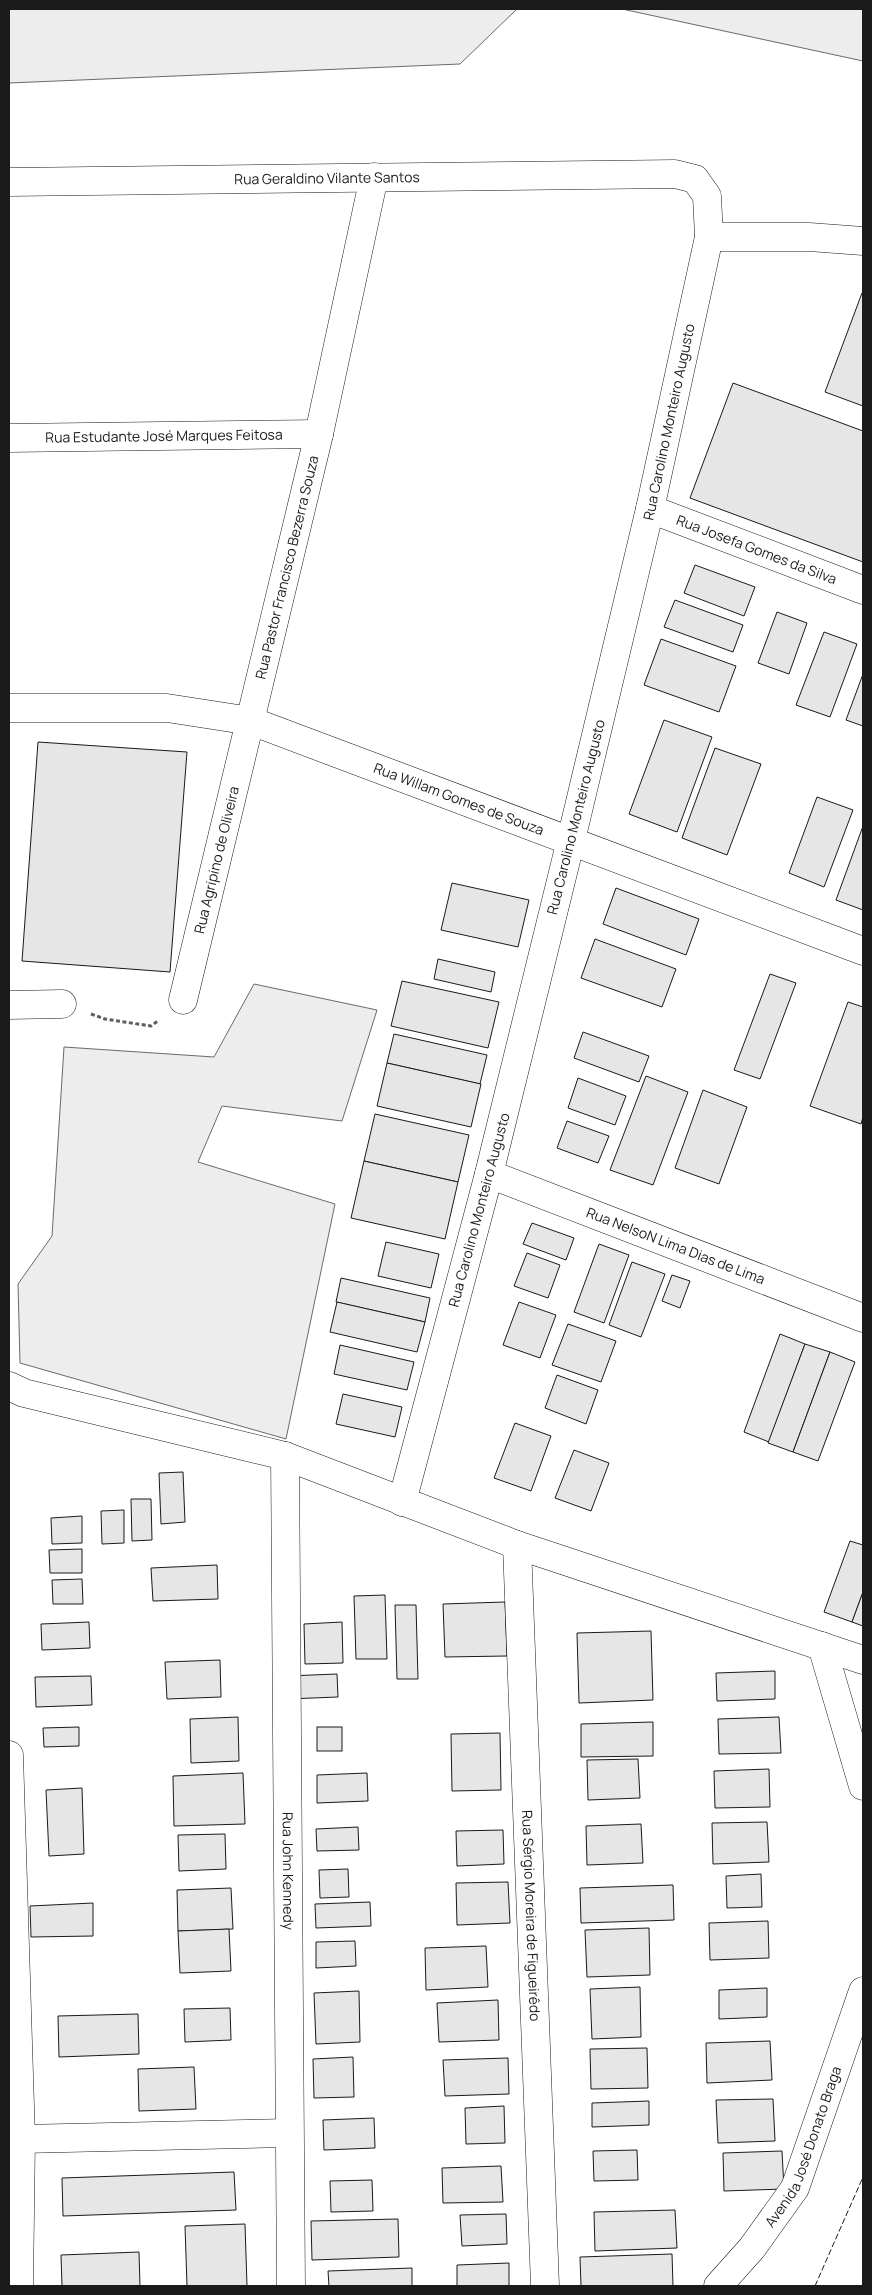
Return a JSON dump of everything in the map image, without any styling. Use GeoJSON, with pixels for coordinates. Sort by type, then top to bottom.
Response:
{"type":"FeatureCollection","features":[{"type":"Feature","properties":{"kind":"street","name":"Rua Geraldino Vilante Santos"},"geometry":{"type":"LineString","coordinates":[[9,182],[644,173]]}},
{"type":"Feature","properties":{"kind":"street","name":"Rua Carolino Monteiro Augusto"},"geometry":{"type":"LineString","coordinates":[[402,1502],[489,1174],[571,840],[650,509],[709,237],[707,196],[695,179],[675,174],[644,173]]}},
{"type":"Feature","properties":{"kind":"street","name":"Rua Pastor Francisco Bezerra Souza"},"geometry":{"type":"LineString","coordinates":[[251,721],[319,434],[374,177]]}},
{"type":"Feature","properties":{"kind":"street"},"geometry":{"type":"LineString","coordinates":[[709,237],[809,237],[863,240]]}},
{"type":"Feature","properties":{"kind":"street","name":"Rua Estudante José Marques Feitosa"},"geometry":{"type":"LineString","coordinates":[[9,438],[319,434]]}},
{"type":"Feature","properties":{"kind":"street","name":"Rua Josefa Gomes da Silva"},"geometry":{"type":"LineString","coordinates":[[650,509],[863,590]]}},
{"type":"Feature","properties":{"kind":"street"},"geometry":{"type":"LineString","coordinates":[[9,708],[167,708],[251,721]]}},
{"type":"Feature","properties":{"kind":"street","name":"Rua Willam Gomes de Souza"},"geometry":{"type":"LineString","coordinates":[[251,721],[863,951]]}},
{"type":"Feature","properties":{"kind":"street","name":"Rua Agripino de Oliveira"},"geometry":{"type":"LineString","coordinates":[[183,1000],[251,721]]}},
{"type":"Feature","properties":{"kind":"street"},"geometry":{"type":"LineString","coordinates":[[9,1005],[62,1004]]}},
{"type":"Feature","properties":{"kind":"street","name":"Rua NelsoN Lima Dias de Lima"},"geometry":{"type":"LineString","coordinates":[[489,1174],[863,1318]]}},
{"type":"Feature","properties":{"kind":"street"},"geometry":{"type":"LineString","coordinates":[[9,1386],[24,1393],[285,1456],[517,1545],[863,1660]]}},
{"type":"Feature","properties":{"kind":"street","name":"Rua John Kennedy"},"geometry":{"type":"LineString","coordinates":[[285,1456],[288,2133],[291,2286]]}},
{"type":"Feature","properties":{"kind":"street","name":"Rua Sérgio Moreira de Figueirêdo"},"geometry":{"type":"LineString","coordinates":[[517,1545],[545,2286]]}},
{"type":"Feature","properties":{"kind":"street"},"geometry":{"type":"LineString","coordinates":[[822,1646],[863,1786]]}},
{"type":"Feature","properties":{"kind":"street"},"geometry":{"type":"LineString","coordinates":[[9,1755],[21,2138],[19,2286]]}},
{"type":"Feature","properties":{"kind":"street","name":"Avenida José Donato Braga"},"geometry":{"type":"LineString","coordinates":[[718,2286],[752,2248],[795,2188],[863,1991]]}},
{"type":"Feature","properties":{"kind":"street"},"geometry":{"type":"LineString","coordinates":[[21,2138],[288,2133]]}},
{"type":"Feature","properties":{"kind":"path"},"geometry":{"type":"LineString","coordinates":[[62,1004],[106,1020],[151,1026],[183,1000]]}},
{"type":"Feature","properties":{"kind":"shaded area"},"geometry":{"type":"Polygon","coordinates":[[[9,9],[517,9],[460,64],[9,83],[9,9]]]}},
{"type":"Feature","properties":{"kind":"shaded area"},"geometry":{"type":"Polygon","coordinates":[[[622,9],[863,9],[863,61],[622,9]]]}},
{"type":"Feature","properties":{"kind":"shaded area"},"geometry":{"type":"Polygon","coordinates":[[[254,984],[377,1010],[342,1121],[222,1106],[198,1162],[335,1204],[286,1439],[20,1363],[18,1284],[52,1236],[64,1047],[214,1057],[254,984]]]}},
{"type":"Feature","properties":{"kind":"building"},"geometry":{"type":"Polygon","coordinates":[[[863,293],[863,406],[825,392],[863,293]]]}},
{"type":"Feature","properties":{"kind":"building"},"geometry":{"type":"Polygon","coordinates":[[[733,383],[863,431],[863,562],[690,498],[733,383]]]}},
{"type":"Feature","properties":{"kind":"building"},"geometry":{"type":"Polygon","coordinates":[[[695,565],[755,587],[744,616],[684,593],[695,565]]]}},
{"type":"Feature","properties":{"kind":"building"},"geometry":{"type":"Polygon","coordinates":[[[675,600],[743,625],[733,652],[664,627],[675,600]]]}},
{"type":"Feature","properties":{"kind":"building"},"geometry":{"type":"Polygon","coordinates":[[[777,612],[807,623],[789,674],[758,663],[777,612]]]}},
{"type":"Feature","properties":{"kind":"building"},"geometry":{"type":"Polygon","coordinates":[[[824,632],[857,644],[830,717],[796,705],[824,632]]]}},
{"type":"Feature","properties":{"kind":"building"},"geometry":{"type":"Polygon","coordinates":[[[661,639],[736,666],[719,712],[644,685],[661,639]]]}},
{"type":"Feature","properties":{"kind":"building"},"geometry":{"type":"Polygon","coordinates":[[[863,674],[863,726],[846,720],[863,674]]]}},
{"type":"Feature","properties":{"kind":"building"},"geometry":{"type":"Polygon","coordinates":[[[664,720],[712,737],[677,832],[629,814],[664,720]]]}},
{"type":"Feature","properties":{"kind":"building"},"geometry":{"type":"Polygon","coordinates":[[[38,742],[187,752],[170,972],[22,961],[38,742]]]}},
{"type":"Feature","properties":{"kind":"building"},"geometry":{"type":"Polygon","coordinates":[[[715,748],[761,764],[727,855],[682,838],[715,748]]]}},
{"type":"Feature","properties":{"kind":"building"},"geometry":{"type":"Polygon","coordinates":[[[817,797],[853,810],[824,887],[789,873],[817,797]]]}},
{"type":"Feature","properties":{"kind":"building"},"geometry":{"type":"Polygon","coordinates":[[[863,826],[863,910],[836,900],[863,826]]]}},
{"type":"Feature","properties":{"kind":"building"},"geometry":{"type":"Polygon","coordinates":[[[452,883],[529,900],[518,947],[441,930],[452,883]]]}},
{"type":"Feature","properties":{"kind":"building"},"geometry":{"type":"Polygon","coordinates":[[[616,888],[699,919],[686,955],[603,924],[616,888]]]}},
{"type":"Feature","properties":{"kind":"building"},"geometry":{"type":"Polygon","coordinates":[[[595,939],[676,969],[662,1007],[581,978],[595,939]]]}},
{"type":"Feature","properties":{"kind":"building"},"geometry":{"type":"Polygon","coordinates":[[[438,959],[495,972],[491,992],[434,979],[438,959]]]}},
{"type":"Feature","properties":{"kind":"building"},"geometry":{"type":"Polygon","coordinates":[[[770,974],[796,983],[760,1079],[734,1070],[770,974]]]}},
{"type":"Feature","properties":{"kind":"building"},"geometry":{"type":"Polygon","coordinates":[[[402,981],[499,1002],[488,1048],[391,1026],[402,981]]]}},
{"type":"Feature","properties":{"kind":"building"},"geometry":{"type":"Polygon","coordinates":[[[848,1002],[863,1007],[863,1117],[861,1124],[810,1106],[848,1002]]]}},
{"type":"Feature","properties":{"kind":"building"},"geometry":{"type":"Polygon","coordinates":[[[583,1032],[649,1056],[639,1082],[574,1058],[583,1032]]]}},
{"type":"Feature","properties":{"kind":"building"},"geometry":{"type":"Polygon","coordinates":[[[394,1034],[487,1055],[480,1084],[387,1063],[394,1034]]]}},
{"type":"Feature","properties":{"kind":"building"},"geometry":{"type":"Polygon","coordinates":[[[387,1063],[481,1084],[471,1127],[377,1106],[387,1063]]]}},
{"type":"Feature","properties":{"kind":"building"},"geometry":{"type":"Polygon","coordinates":[[[646,1076],[688,1092],[653,1185],[610,1170],[646,1076]]]}},
{"type":"Feature","properties":{"kind":"building"},"geometry":{"type":"Polygon","coordinates":[[[578,1078],[626,1096],[615,1125],[568,1108],[578,1078]]]}},
{"type":"Feature","properties":{"kind":"building"},"geometry":{"type":"Polygon","coordinates":[[[703,1090],[747,1107],[719,1184],[675,1168],[703,1090]]]}},
{"type":"Feature","properties":{"kind":"building"},"geometry":{"type":"Polygon","coordinates":[[[375,1114],[469,1135],[458,1182],[364,1161],[375,1114]]]}},
{"type":"Feature","properties":{"kind":"building"},"geometry":{"type":"Polygon","coordinates":[[[567,1121],[609,1136],[598,1163],[557,1148],[567,1121]]]}},
{"type":"Feature","properties":{"kind":"building"},"geometry":{"type":"Polygon","coordinates":[[[364,1161],[458,1182],[445,1239],[351,1218],[364,1161]]]}},
{"type":"Feature","properties":{"kind":"building"},"geometry":{"type":"Polygon","coordinates":[[[532,1223],[574,1238],[566,1260],[523,1244],[532,1223]]]}},
{"type":"Feature","properties":{"kind":"building"},"geometry":{"type":"Polygon","coordinates":[[[386,1242],[439,1254],[431,1288],[378,1276],[386,1242]]]}},
{"type":"Feature","properties":{"kind":"building"},"geometry":{"type":"Polygon","coordinates":[[[599,1244],[629,1255],[604,1323],[574,1312],[599,1244]]]}},
{"type":"Feature","properties":{"kind":"building"},"geometry":{"type":"Polygon","coordinates":[[[527,1253],[560,1265],[548,1298],[514,1286],[527,1253]]]}},
{"type":"Feature","properties":{"kind":"building"},"geometry":{"type":"Polygon","coordinates":[[[632,1262],[665,1274],[641,1337],[609,1325],[632,1262]]]}},
{"type":"Feature","properties":{"kind":"building"},"geometry":{"type":"Polygon","coordinates":[[[672,1275],[690,1281],[680,1308],[662,1301],[672,1275]]]}},
{"type":"Feature","properties":{"kind":"building"},"geometry":{"type":"Polygon","coordinates":[[[341,1278],[430,1298],[425,1322],[336,1302],[341,1278]]]}},
{"type":"Feature","properties":{"kind":"building"},"geometry":{"type":"Polygon","coordinates":[[[337,1302],[425,1322],[417,1352],[330,1332],[337,1302]]]}},
{"type":"Feature","properties":{"kind":"building"},"geometry":{"type":"Polygon","coordinates":[[[519,1302],[556,1315],[540,1358],[503,1345],[519,1302]]]}},
{"type":"Feature","properties":{"kind":"building"},"geometry":{"type":"Polygon","coordinates":[[[568,1324],[616,1341],[601,1382],[552,1365],[568,1324]]]}},
{"type":"Feature","properties":{"kind":"building"},"geometry":{"type":"Polygon","coordinates":[[[780,1334],[805,1344],[769,1442],[744,1432],[780,1334]]]}},
{"type":"Feature","properties":{"kind":"building"},"geometry":{"type":"Polygon","coordinates":[[[805,1344],[830,1352],[793,1452],[768,1443],[805,1344]]]}},
{"type":"Feature","properties":{"kind":"building"},"geometry":{"type":"Polygon","coordinates":[[[340,1345],[414,1362],[407,1390],[334,1374],[340,1345]]]}},
{"type":"Feature","properties":{"kind":"building"},"geometry":{"type":"Polygon","coordinates":[[[830,1352],[855,1362],[818,1461],[793,1452],[830,1352]]]}},
{"type":"Feature","properties":{"kind":"building"},"geometry":{"type":"Polygon","coordinates":[[[557,1375],[598,1390],[586,1424],[545,1408],[557,1375]]]}},
{"type":"Feature","properties":{"kind":"building"},"geometry":{"type":"Polygon","coordinates":[[[343,1394],[402,1407],[395,1437],[336,1424],[343,1394]]]}},
{"type":"Feature","properties":{"kind":"building"},"geometry":{"type":"Polygon","coordinates":[[[515,1423],[551,1436],[531,1491],[494,1478],[515,1423]]]}},
{"type":"Feature","properties":{"kind":"building"},"geometry":{"type":"Polygon","coordinates":[[[574,1450],[609,1463],[591,1511],[555,1498],[574,1450]]]}},
{"type":"Feature","properties":{"kind":"building"},"geometry":{"type":"Polygon","coordinates":[[[183,1472],[185,1522],[161,1524],[159,1473],[183,1472]]]}},
{"type":"Feature","properties":{"kind":"building"},"geometry":{"type":"Polygon","coordinates":[[[131,1499],[151,1499],[152,1540],[132,1541],[131,1499]]]}},
{"type":"Feature","properties":{"kind":"building"},"geometry":{"type":"Polygon","coordinates":[[[124,1510],[124,1543],[102,1544],[101,1511],[124,1510]]]}},
{"type":"Feature","properties":{"kind":"building"},"geometry":{"type":"Polygon","coordinates":[[[82,1516],[82,1543],[52,1544],[51,1518],[82,1516]]]}},
{"type":"Feature","properties":{"kind":"building"},"geometry":{"type":"Polygon","coordinates":[[[850,1541],[863,1545],[863,1592],[852,1622],[824,1612],[850,1541]]]}},
{"type":"Feature","properties":{"kind":"building"},"geometry":{"type":"Polygon","coordinates":[[[82,1549],[82,1573],[50,1573],[49,1550],[82,1549]]]}},
{"type":"Feature","properties":{"kind":"building"},"geometry":{"type":"Polygon","coordinates":[[[217,1565],[218,1599],[153,1601],[151,1568],[217,1565]]]}},
{"type":"Feature","properties":{"kind":"building"},"geometry":{"type":"Polygon","coordinates":[[[82,1579],[83,1604],[53,1604],[52,1580],[82,1579]]]}},
{"type":"Feature","properties":{"kind":"building"},"geometry":{"type":"Polygon","coordinates":[[[863,1592],[863,1626],[852,1622],[863,1592]]]}},
{"type":"Feature","properties":{"kind":"building"},"geometry":{"type":"Polygon","coordinates":[[[385,1595],[387,1659],[356,1659],[354,1596],[385,1595]]]}},
{"type":"Feature","properties":{"kind":"building"},"geometry":{"type":"Polygon","coordinates":[[[505,1602],[507,1656],[445,1657],[443,1604],[505,1602]]]}},
{"type":"Feature","properties":{"kind":"building"},"geometry":{"type":"Polygon","coordinates":[[[395,1605],[416,1605],[418,1679],[397,1679],[395,1605]]]}},
{"type":"Feature","properties":{"kind":"building"},"geometry":{"type":"Polygon","coordinates":[[[89,1622],[90,1648],[42,1650],[41,1624],[89,1622]]]}},
{"type":"Feature","properties":{"kind":"building"},"geometry":{"type":"Polygon","coordinates":[[[342,1622],[343,1663],[305,1664],[304,1624],[342,1622]]]}},
{"type":"Feature","properties":{"kind":"building"},"geometry":{"type":"Polygon","coordinates":[[[651,1631],[653,1700],[579,1703],[577,1633],[651,1631]]]}},
{"type":"Feature","properties":{"kind":"building"},"geometry":{"type":"Polygon","coordinates":[[[220,1660],[221,1697],[167,1699],[165,1662],[220,1660]]]}},
{"type":"Feature","properties":{"kind":"building"},"geometry":{"type":"Polygon","coordinates":[[[775,1671],[775,1699],[717,1701],[716,1673],[775,1671]]]}},
{"type":"Feature","properties":{"kind":"building"},"geometry":{"type":"Polygon","coordinates":[[[337,1674],[338,1697],[287,1699],[287,1676],[337,1674]]]}},
{"type":"Feature","properties":{"kind":"building"},"geometry":{"type":"Polygon","coordinates":[[[91,1676],[92,1705],[36,1707],[35,1677],[91,1676]]]}},
{"type":"Feature","properties":{"kind":"building"},"geometry":{"type":"Polygon","coordinates":[[[238,1717],[239,1761],[191,1763],[190,1719],[238,1717]]]}},
{"type":"Feature","properties":{"kind":"building"},"geometry":{"type":"Polygon","coordinates":[[[779,1717],[781,1753],[719,1754],[718,1719],[779,1717]]]}},
{"type":"Feature","properties":{"kind":"building"},"geometry":{"type":"Polygon","coordinates":[[[653,1722],[653,1756],[581,1757],[581,1724],[653,1722]]]}},
{"type":"Feature","properties":{"kind":"building"},"geometry":{"type":"Polygon","coordinates":[[[79,1727],[79,1746],[44,1747],[43,1728],[79,1727]]]}},
{"type":"Feature","properties":{"kind":"building"},"geometry":{"type":"Polygon","coordinates":[[[317,1727],[342,1727],[342,1751],[317,1751],[317,1727]]]}},
{"type":"Feature","properties":{"kind":"building"},"geometry":{"type":"Polygon","coordinates":[[[500,1733],[501,1790],[452,1791],[451,1734],[500,1733]]]}},
{"type":"Feature","properties":{"kind":"building"},"geometry":{"type":"Polygon","coordinates":[[[638,1759],[640,1798],[588,1800],[587,1760],[638,1759]]]}},
{"type":"Feature","properties":{"kind":"building"},"geometry":{"type":"Polygon","coordinates":[[[769,1769],[770,1807],[715,1808],[714,1771],[769,1769]]]}},
{"type":"Feature","properties":{"kind":"building"},"geometry":{"type":"Polygon","coordinates":[[[243,1773],[245,1824],[174,1826],[173,1776],[243,1773]]]}},
{"type":"Feature","properties":{"kind":"building"},"geometry":{"type":"Polygon","coordinates":[[[367,1773],[368,1801],[317,1803],[317,1775],[367,1773]]]}},
{"type":"Feature","properties":{"kind":"building"},"geometry":{"type":"Polygon","coordinates":[[[82,1788],[84,1854],[49,1856],[46,1790],[82,1788]]]}},
{"type":"Feature","properties":{"kind":"building"},"geometry":{"type":"Polygon","coordinates":[[[767,1822],[769,1862],[713,1864],[712,1823],[767,1822]]]}},
{"type":"Feature","properties":{"kind":"building"},"geometry":{"type":"Polygon","coordinates":[[[641,1824],[643,1863],[587,1865],[586,1826],[641,1824]]]}},
{"type":"Feature","properties":{"kind":"building"},"geometry":{"type":"Polygon","coordinates":[[[358,1827],[359,1850],[317,1851],[316,1829],[358,1827]]]}},
{"type":"Feature","properties":{"kind":"building"},"geometry":{"type":"Polygon","coordinates":[[[503,1830],[504,1864],[457,1866],[456,1831],[503,1830]]]}},
{"type":"Feature","properties":{"kind":"building"},"geometry":{"type":"Polygon","coordinates":[[[225,1834],[226,1869],[179,1871],[178,1835],[225,1834]]]}},
{"type":"Feature","properties":{"kind":"building"},"geometry":{"type":"Polygon","coordinates":[[[348,1869],[349,1897],[320,1898],[319,1870],[348,1869]]]}},
{"type":"Feature","properties":{"kind":"building"},"geometry":{"type":"Polygon","coordinates":[[[761,1874],[762,1907],[727,1908],[726,1876],[761,1874]]]}},
{"type":"Feature","properties":{"kind":"building"},"geometry":{"type":"Polygon","coordinates":[[[508,1882],[510,1923],[457,1925],[456,1883],[508,1882]]]}},
{"type":"Feature","properties":{"kind":"building"},"geometry":{"type":"Polygon","coordinates":[[[673,1885],[674,1920],[581,1923],[580,1888],[673,1885]]]}},
{"type":"Feature","properties":{"kind":"building"},"geometry":{"type":"Polygon","coordinates":[[[231,1888],[233,1929],[178,1931],[177,1890],[231,1888]]]}},
{"type":"Feature","properties":{"kind":"building"},"geometry":{"type":"Polygon","coordinates":[[[370,1902],[371,1926],[316,1928],[315,1904],[370,1902]]]}},
{"type":"Feature","properties":{"kind":"building"},"geometry":{"type":"Polygon","coordinates":[[[93,1903],[93,1936],[31,1937],[30,1906],[93,1903]]]}},
{"type":"Feature","properties":{"kind":"building"},"geometry":{"type":"Polygon","coordinates":[[[768,1921],[769,1958],[710,1960],[709,1923],[768,1921]]]}},
{"type":"Feature","properties":{"kind":"building"},"geometry":{"type":"Polygon","coordinates":[[[649,1928],[650,1975],[587,1977],[585,1930],[649,1928]]]}},
{"type":"Feature","properties":{"kind":"building"},"geometry":{"type":"Polygon","coordinates":[[[229,1929],[231,1971],[180,1973],[178,1931],[229,1929]]]}},
{"type":"Feature","properties":{"kind":"building"},"geometry":{"type":"Polygon","coordinates":[[[355,1941],[356,1966],[316,1968],[316,1942],[355,1941]]]}},
{"type":"Feature","properties":{"kind":"building"},"geometry":{"type":"Polygon","coordinates":[[[486,1946],[488,1987],[426,1990],[425,1948],[486,1946]]]}},
{"type":"Feature","properties":{"kind":"building"},"geometry":{"type":"Polygon","coordinates":[[[640,1987],[641,2037],[592,2039],[590,1989],[640,1987]]]}},
{"type":"Feature","properties":{"kind":"building"},"geometry":{"type":"Polygon","coordinates":[[[767,1988],[767,2017],[719,2019],[719,1990],[767,1988]]]}},
{"type":"Feature","properties":{"kind":"building"},"geometry":{"type":"Polygon","coordinates":[[[359,1991],[360,2042],[316,2044],[314,1993],[359,1991]]]}},
{"type":"Feature","properties":{"kind":"building"},"geometry":{"type":"Polygon","coordinates":[[[498,2000],[499,2040],[439,2042],[437,2003],[498,2000]]]}},
{"type":"Feature","properties":{"kind":"building"},"geometry":{"type":"Polygon","coordinates":[[[230,2008],[231,2040],[185,2042],[184,2009],[230,2008]]]}},
{"type":"Feature","properties":{"kind":"building"},"geometry":{"type":"Polygon","coordinates":[[[138,2014],[139,2054],[59,2057],[58,2016],[138,2014]]]}},
{"type":"Feature","properties":{"kind":"building"},"geometry":{"type":"Polygon","coordinates":[[[770,2041],[772,2080],[707,2083],[706,2043],[770,2041]]]}},
{"type":"Feature","properties":{"kind":"building"},"geometry":{"type":"Polygon","coordinates":[[[647,2048],[648,2088],[591,2089],[590,2049],[647,2048]]]}},
{"type":"Feature","properties":{"kind":"building"},"geometry":{"type":"Polygon","coordinates":[[[353,2057],[354,2097],[314,2098],[313,2059],[353,2057]]]}},
{"type":"Feature","properties":{"kind":"building"},"geometry":{"type":"Polygon","coordinates":[[[508,2058],[509,2094],[445,2096],[443,2060],[508,2058]]]}},
{"type":"Feature","properties":{"kind":"building"},"geometry":{"type":"Polygon","coordinates":[[[194,2067],[196,2109],[139,2111],[138,2069],[194,2067]]]}},
{"type":"Feature","properties":{"kind":"building"},"geometry":{"type":"Polygon","coordinates":[[[773,2099],[775,2141],[718,2143],[716,2100],[773,2099]]]}},
{"type":"Feature","properties":{"kind":"building"},"geometry":{"type":"Polygon","coordinates":[[[649,2101],[649,2125],[592,2127],[592,2103],[649,2101]]]}},
{"type":"Feature","properties":{"kind":"building"},"geometry":{"type":"Polygon","coordinates":[[[504,2106],[505,2143],[466,2144],[465,2108],[504,2106]]]}},
{"type":"Feature","properties":{"kind":"building"},"geometry":{"type":"Polygon","coordinates":[[[374,2118],[375,2148],[324,2150],[323,2120],[374,2118]]]}},
{"type":"Feature","properties":{"kind":"building"},"geometry":{"type":"Polygon","coordinates":[[[637,2150],[638,2180],[594,2181],[593,2151],[637,2150]]]}},
{"type":"Feature","properties":{"kind":"building"},"geometry":{"type":"Polygon","coordinates":[[[782,2151],[784,2189],[724,2191],[723,2153],[782,2151]]]}},
{"type":"Feature","properties":{"kind":"building"},"geometry":{"type":"Polygon","coordinates":[[[501,2166],[503,2202],[443,2203],[442,2168],[501,2166]]]}},
{"type":"Feature","properties":{"kind":"building"},"geometry":{"type":"Polygon","coordinates":[[[234,2172],[236,2210],[63,2216],[62,2178],[234,2172]]]}},
{"type":"Feature","properties":{"kind":"building"},"geometry":{"type":"Polygon","coordinates":[[[372,2180],[373,2211],[331,2212],[330,2181],[372,2180]]]}},
{"type":"Feature","properties":{"kind":"building"},"geometry":{"type":"Polygon","coordinates":[[[675,2210],[677,2248],[595,2251],[594,2212],[675,2210]]]}},
{"type":"Feature","properties":{"kind":"building"},"geometry":{"type":"Polygon","coordinates":[[[506,2214],[507,2244],[462,2246],[460,2215],[506,2214]]]}},
{"type":"Feature","properties":{"kind":"building"},"geometry":{"type":"Polygon","coordinates":[[[398,2219],[399,2257],[312,2260],[311,2221],[398,2219]]]}},
{"type":"Feature","properties":{"kind":"building"},"geometry":{"type":"Polygon","coordinates":[[[245,2224],[247,2286],[187,2286],[185,2226],[245,2224]]]}},
{"type":"Feature","properties":{"kind":"building"},"geometry":{"type":"Polygon","coordinates":[[[139,2252],[140,2286],[62,2286],[61,2255],[139,2252]]]}},
{"type":"Feature","properties":{"kind":"building"},"geometry":{"type":"Polygon","coordinates":[[[672,2254],[673,2286],[581,2286],[580,2257],[672,2254]]]}},
{"type":"Feature","properties":{"kind":"building"},"geometry":{"type":"Polygon","coordinates":[[[509,2263],[509,2286],[457,2286],[457,2265],[509,2263]]]}},
{"type":"Feature","properties":{"kind":"building"},"geometry":{"type":"Polygon","coordinates":[[[412,2268],[412,2286],[329,2286],[328,2271],[412,2268]]]}},
{"type":"Feature","properties":{"kind":"fence"},"geometry":{"type":"LineString","coordinates":[[815,2286],[863,2177]]}}]}
